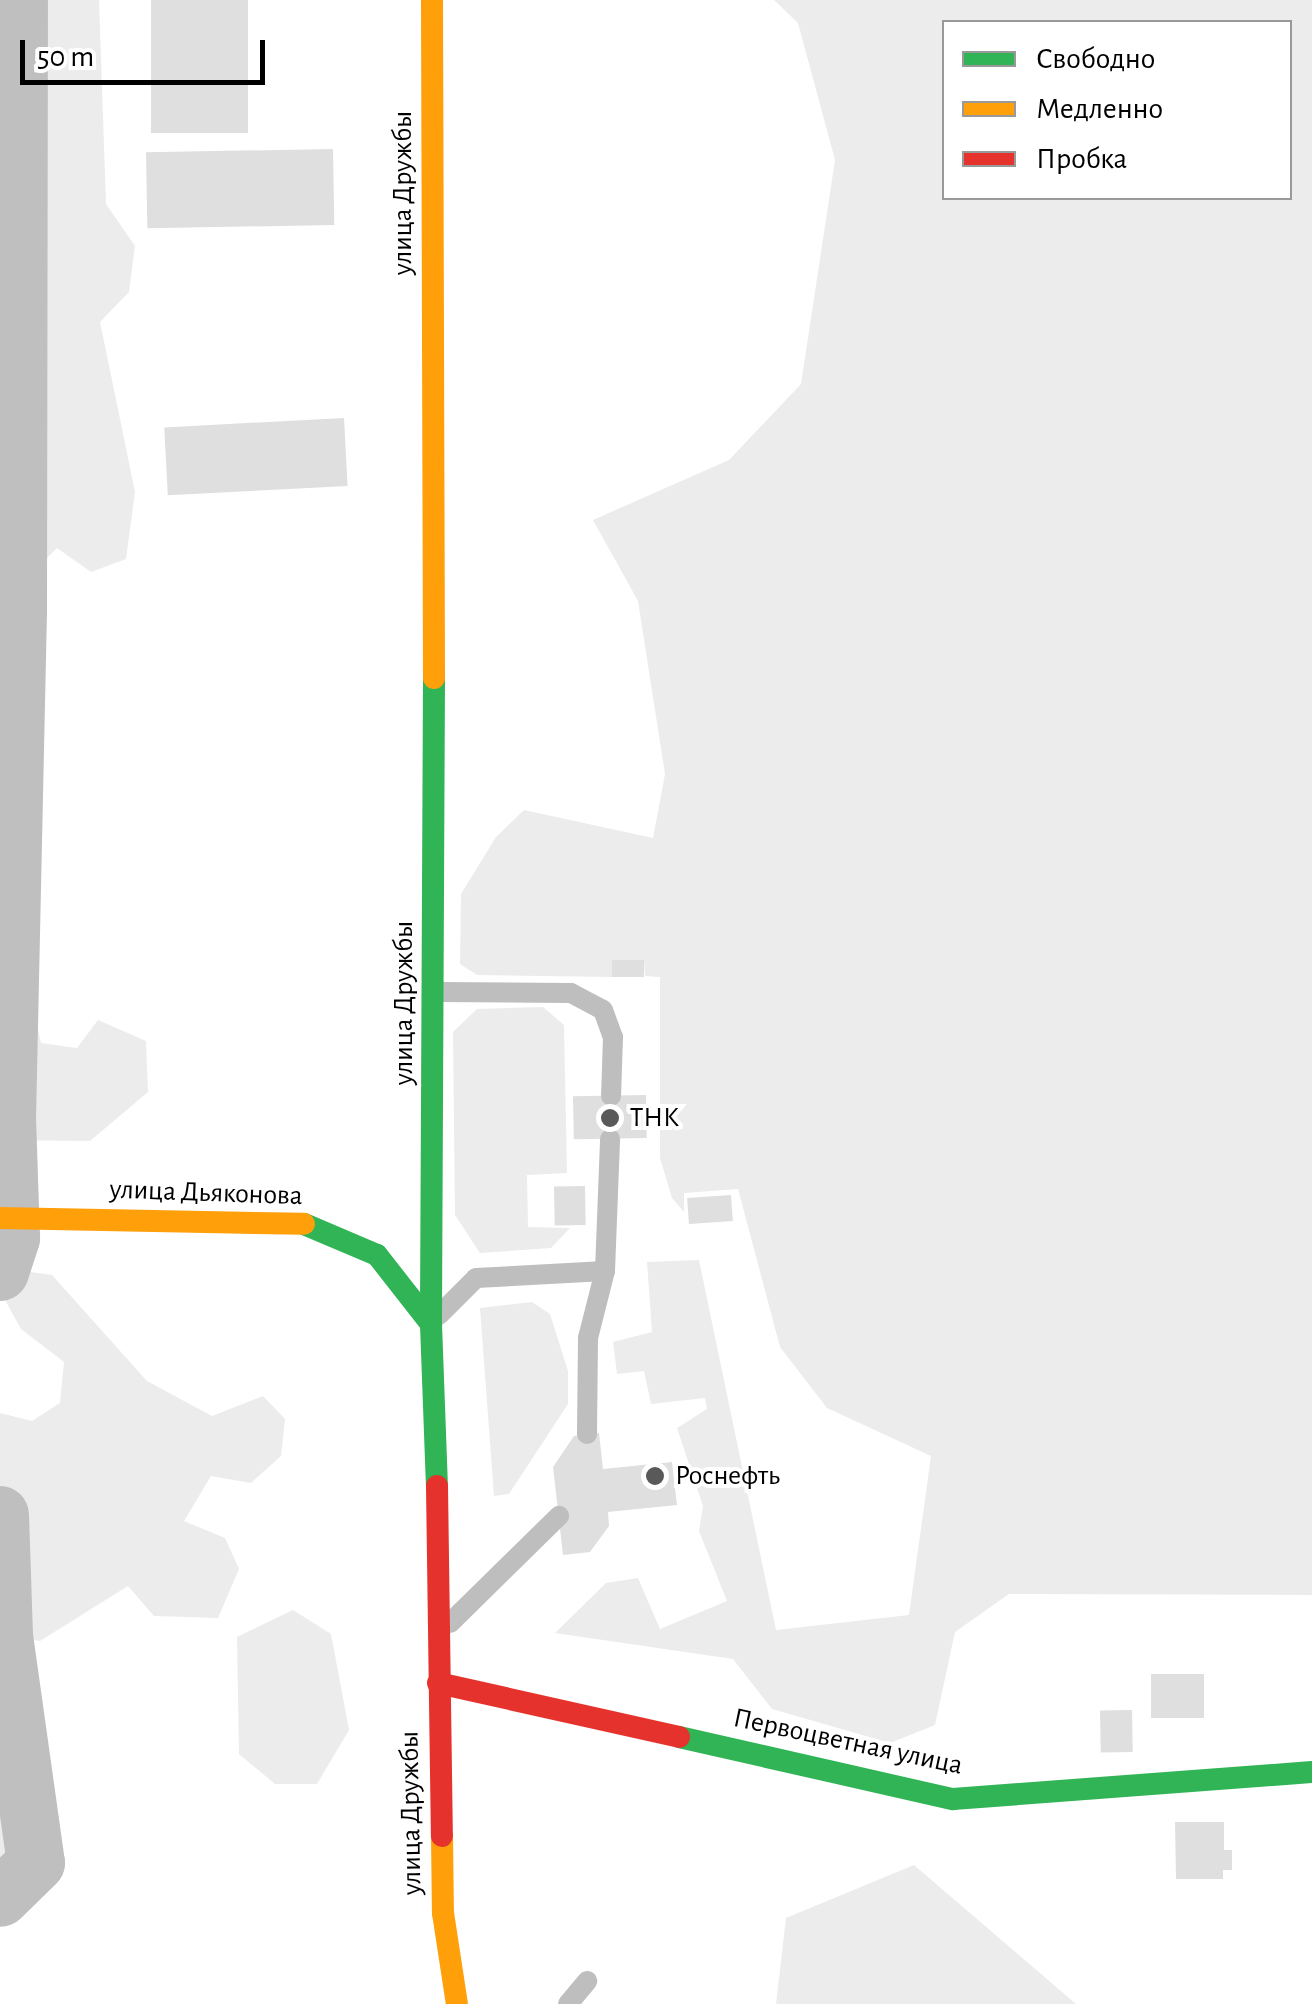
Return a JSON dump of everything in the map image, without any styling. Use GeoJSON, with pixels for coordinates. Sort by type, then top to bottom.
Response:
{"type":"FeatureCollection","features":[{"type":"Feature","properties":{"kind":"street","name":"улица Дружбы"},"geometry":{"type":"LineString","coordinates":[[432,0],[435,992],[431,1324],[440,1570],[443,1912],[458,2004]]}},
{"type":"Feature","properties":{"kind":"street","name":"улица Дьяконова"},"geometry":{"type":"LineString","coordinates":[[0,1218],[310,1224],[377,1255],[431,1324]]}},
{"type":"Feature","properties":{"kind":"street","name":"Первоцветная улица"},"geometry":{"type":"LineString","coordinates":[[438,1683],[953,1799],[1312,1772]]}},
{"type":"Feature","properties":{"kind":"lane"},"geometry":{"type":"LineString","coordinates":[[435,992],[571,993],[603,1010],[613,1037],[611,1096]]}},
{"type":"Feature","properties":{"kind":"lane"},"geometry":{"type":"LineString","coordinates":[[587,1434],[588,1338],[606,1271],[610,1139]]}},
{"type":"Feature","properties":{"kind":"lane"},"geometry":{"type":"LineString","coordinates":[[431,1324],[476,1278],[606,1271]]}},
{"type":"Feature","properties":{"kind":"lane"},"geometry":{"type":"LineString","coordinates":[[438,1635],[559,1516]]}},
{"type":"Feature","properties":{"kind":"lane"},"geometry":{"type":"LineString","coordinates":[[568,2004],[587,1981]]}},
{"type":"Feature","properties":{"kind":"shaded area"},"geometry":{"type":"Polygon","coordinates":[[[5,0],[99,0],[106,204],[135,246],[129,292],[100,322],[135,492],[126,559],[91,572],[57,548],[0,605],[5,0]]]}},
{"type":"Feature","properties":{"kind":"shaded area"},"geometry":{"type":"Polygon","coordinates":[[[774,0],[1312,0],[1312,1595],[1009,1594],[955,1632],[935,1725],[890,1743],[772,1709],[733,1659],[555,1633],[606,1583],[638,1578],[660,1629],[727,1601],[699,1531],[703,1506],[677,1428],[707,1409],[705,1398],[651,1404],[644,1371],[617,1374],[613,1342],[652,1332],[647,1262],[699,1260],[776,1630],[909,1615],[931,1456],[827,1408],[780,1347],[738,1189],[684,1193],[684,1212],[672,1198],[660,1158],[660,977],[645,976],[644,960],[613,960],[612,977],[477,975],[460,964],[461,894],[496,837],[524,810],[653,838],[665,774],[638,601],[593,520],[729,460],[801,384],[835,160],[798,23],[774,0]]]}},
{"type":"Feature","properties":{"kind":"shaded area"},"geometry":{"type":"Polygon","coordinates":[[[0,913],[20,916],[23,965],[41,1043],[77,1048],[98,1020],[146,1041],[148,1092],[90,1141],[0,1140],[0,913]]]}},
{"type":"Feature","properties":{"kind":"shaded area"},"geometry":{"type":"Polygon","coordinates":[[[543,1007],[564,1025],[567,1173],[527,1175],[528,1227],[570,1228],[551,1248],[480,1253],[455,1215],[453,1032],[477,1009],[543,1007]]]}},
{"type":"Feature","properties":{"kind":"shaded area"},"geometry":{"type":"Polygon","coordinates":[[[24,1271],[52,1275],[147,1381],[212,1416],[263,1396],[285,1419],[281,1456],[251,1483],[211,1476],[184,1521],[225,1538],[239,1569],[218,1618],[154,1616],[128,1586],[40,1641],[0,1635],[0,1413],[32,1421],[60,1403],[64,1362],[21,1329],[5,1300],[24,1271]]]}},
{"type":"Feature","properties":{"kind":"shaded area"},"geometry":{"type":"Polygon","coordinates":[[[532,1302],[550,1314],[568,1371],[568,1404],[509,1494],[494,1496],[480,1308],[532,1302]]]}},
{"type":"Feature","properties":{"kind":"shaded area"},"geometry":{"type":"Polygon","coordinates":[[[293,1610],[331,1634],[349,1730],[317,1784],[275,1784],[239,1754],[237,1637],[293,1610]]]}},
{"type":"Feature","properties":{"kind":"shaded area"},"geometry":{"type":"Polygon","coordinates":[[[0,1726],[16,1867],[0,1877],[0,1726]]]}},
{"type":"Feature","properties":{"kind":"shaded area"},"geometry":{"type":"Polygon","coordinates":[[[914,1865],[1076,2004],[776,2004],[786,1918],[914,1865]]]}},
{"type":"Feature","properties":{"kind":"building"},"geometry":{"type":"Polygon","coordinates":[[[151,0],[248,0],[248,133],[151,133],[151,0]]]}},
{"type":"Feature","properties":{"kind":"building"},"geometry":{"type":"Polygon","coordinates":[[[333,149],[334,225],[147,228],[146,152],[333,149]]]}},
{"type":"Feature","properties":{"kind":"building"},"geometry":{"type":"Polygon","coordinates":[[[344,418],[348,486],[168,495],[164,427],[344,418]]]}},
{"type":"Feature","properties":{"kind":"building"},"geometry":{"type":"Polygon","coordinates":[[[612,960],[644,960],[644,977],[612,977],[612,960]]]}},
{"type":"Feature","properties":{"kind":"building","name":"ТНК"},"geometry":{"type":"Polygon","coordinates":[[[646,1095],[647,1138],[574,1139],[573,1096],[646,1095]]]}},
{"type":"Feature","properties":{"kind":"building"},"geometry":{"type":"Polygon","coordinates":[[[585,1186],[586,1225],[555,1226],[554,1187],[585,1186]]]}},
{"type":"Feature","properties":{"kind":"building"},"geometry":{"type":"Polygon","coordinates":[[[731,1195],[733,1221],[689,1224],[687,1198],[731,1195]]]}},
{"type":"Feature","properties":{"kind":"building"},"geometry":{"type":"Polygon","coordinates":[[[599,1433],[603,1469],[672,1462],[677,1505],[608,1512],[609,1526],[590,1552],[563,1555],[553,1467],[574,1436],[599,1433]]]}},
{"type":"Feature","properties":{"kind":"building"},"geometry":{"type":"Polygon","coordinates":[[[1151,1674],[1204,1674],[1204,1718],[1151,1718],[1151,1674]]]}},
{"type":"Feature","properties":{"kind":"building"},"geometry":{"type":"Polygon","coordinates":[[[1132,1710],[1133,1752],[1101,1753],[1100,1711],[1132,1710]]]}},
{"type":"Feature","properties":{"kind":"building"},"geometry":{"type":"Polygon","coordinates":[[[1175,1822],[1224,1822],[1224,1850],[1232,1850],[1232,1870],[1223,1870],[1223,1879],[1176,1879],[1175,1822]]]}},
{"type":"Feature","properties":{"kind":"waterway"},"geometry":{"type":"LineString","coordinates":[[0,1272],[11,1238],[7,1119],[18,611],[19,0]]}},
{"type":"Feature","properties":{"kind":"waterway"},"geometry":{"type":"LineString","coordinates":[[0,53],[18,61]]}},
{"type":"Feature","properties":{"kind":"waterway"},"geometry":{"type":"LineString","coordinates":[[0,1119],[7,1119]]}},
{"type":"Feature","properties":{"kind":"waterway"},"geometry":{"type":"LineString","coordinates":[[0,1515],[4,1636],[36,1863],[0,1898]]}},
{"type":"Feature","properties":{"kind":"traffic: fast"},"geometry":{"type":"LineString","coordinates":[[434,678],[431,1324],[437,1486]]}},
{"type":"Feature","properties":{"kind":"traffic: fast"},"geometry":{"type":"LineString","coordinates":[[304,1224],[377,1255],[431,1324]]}},
{"type":"Feature","properties":{"kind":"traffic: fast"},"geometry":{"type":"LineString","coordinates":[[679,1737],[953,1799],[1312,1772]]}},
{"type":"Feature","properties":{"kind":"traffic: slow"},"geometry":{"type":"LineString","coordinates":[[432,0],[434,678]]}},
{"type":"Feature","properties":{"kind":"traffic: slow"},"geometry":{"type":"LineString","coordinates":[[0,1218],[304,1224]]}},
{"type":"Feature","properties":{"kind":"traffic: slow"},"geometry":{"type":"LineString","coordinates":[[442,1836],[443,1913],[457,2004]]}},
{"type":"Feature","properties":{"kind":"traffic: jam"},"geometry":{"type":"LineString","coordinates":[[437,1486],[442,1836]]}},
{"type":"Feature","properties":{"kind":"traffic: jam"},"geometry":{"type":"LineString","coordinates":[[438,1683],[679,1737]]}},
{"type":"Feature","properties":{"kind":"place","name":"ТНК"},"geometry":{"type":"Point","coordinates":[610,1118]}},
{"type":"Feature","properties":{"kind":"place","name":"Роснефть"},"geometry":{"type":"Point","coordinates":[655,1476]}}]}
